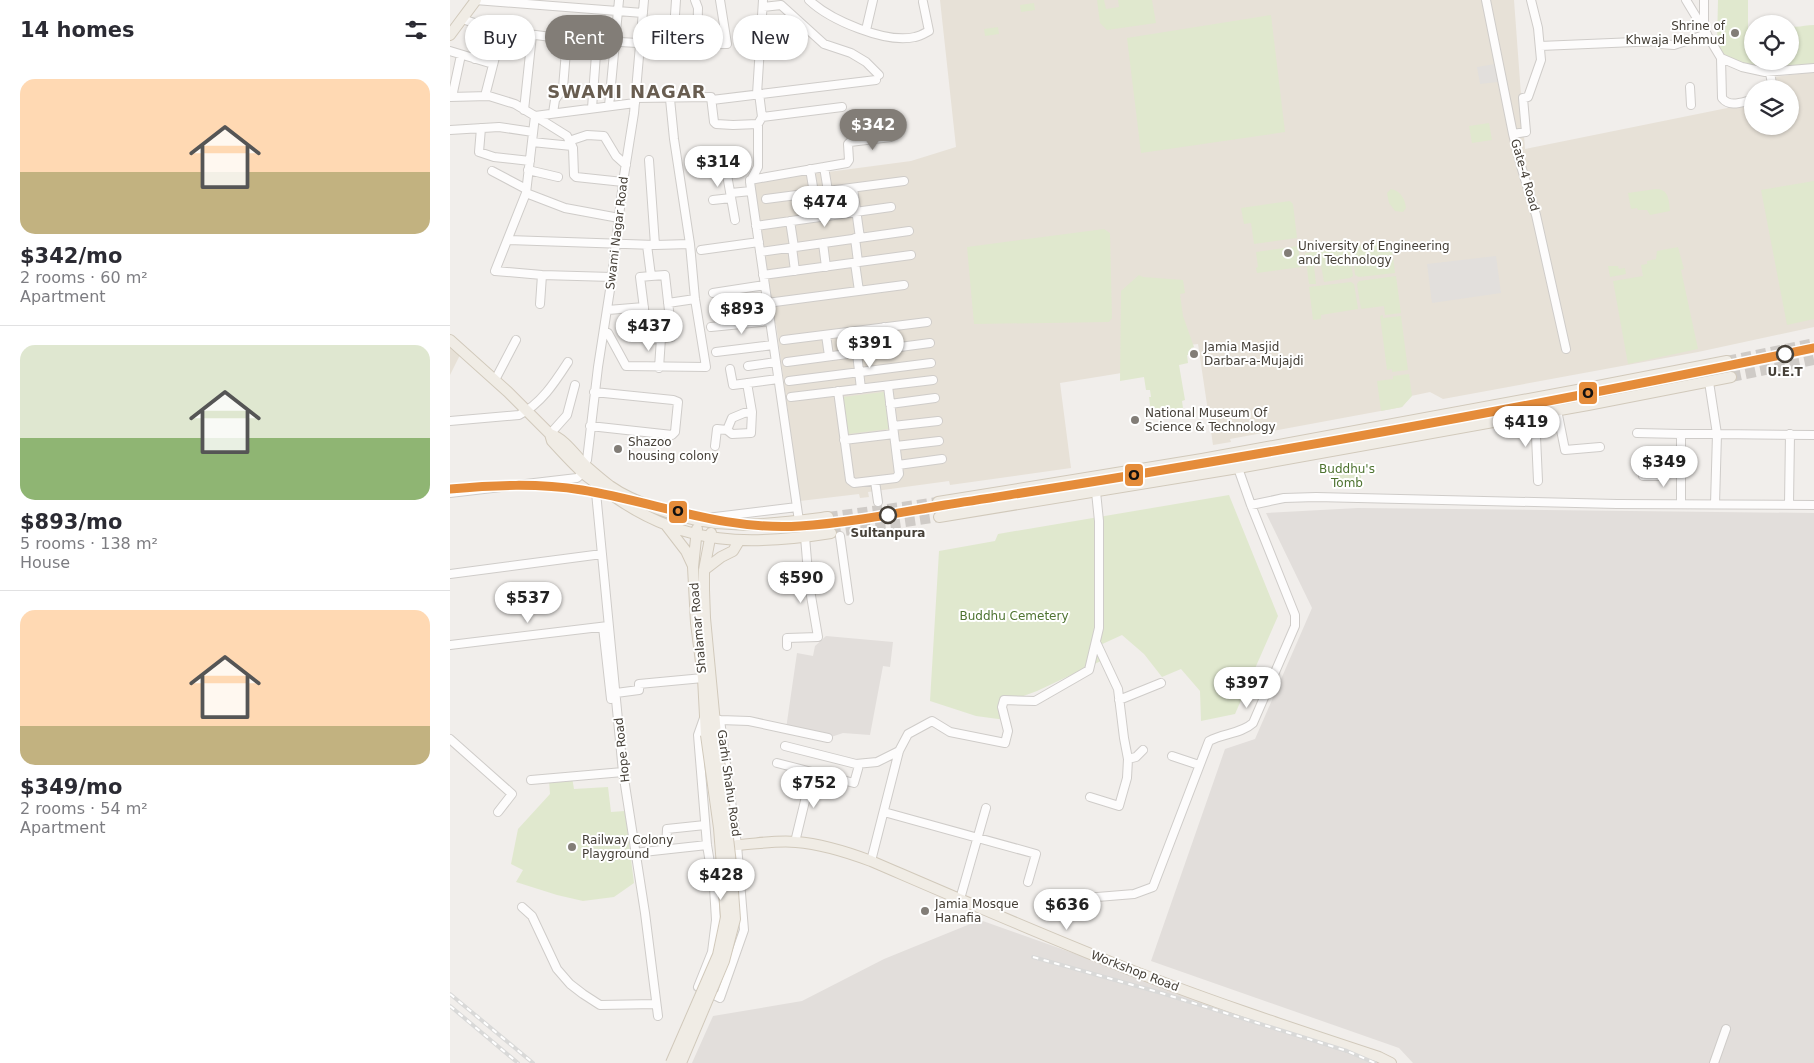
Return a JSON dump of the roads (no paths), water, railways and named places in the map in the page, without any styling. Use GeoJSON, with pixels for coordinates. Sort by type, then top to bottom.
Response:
{"type":"FeatureCollection","features":[{"type":"Feature","properties":{"kind":"main road"},"geometry":{"type":"LineString","coordinates":[[450,35],[475,0]]}},
{"type":"Feature","properties":{"kind":"main road"},"geometry":{"type":"LineString","coordinates":[[450,340],[527,411],[550,434],[552,442],[583,468],[633,499],[666,512],[698,522],[713,524],[757,526],[828,517]]}},
{"type":"Feature","properties":{"kind":"main road"},"geometry":{"type":"LineString","coordinates":[[938,502],[1202,459],[1727,361]]}},
{"type":"Feature","properties":{"kind":"main road"},"geometry":{"type":"LineString","coordinates":[[939,517],[1238,468],[1588,405],[1731,377]]}},
{"type":"Feature","properties":{"kind":"main road"},"geometry":{"type":"LineString","coordinates":[[1586,388],[1588,405]]}},
{"type":"Feature","properties":{"kind":"main road"},"geometry":{"type":"LineString","coordinates":[[583,468],[595,482],[626,504],[666,525],[697,536],[740,541],[835,535]]}},
{"type":"Feature","properties":{"kind":"main road","name":"Shalamar Road"},"geometry":{"type":"LineString","coordinates":[[698,522],[693,567],[696,622],[703,678],[713,719]]}},
{"type":"Feature","properties":{"kind":"main road","name":"Shalamar Road"},"geometry":{"type":"LineString","coordinates":[[711,734],[713,719],[705,618],[704,570],[713,524]]}},
{"type":"Feature","properties":{"kind":"main road"},"geometry":{"type":"LineString","coordinates":[[666,525],[686,551],[693,567]]}},
{"type":"Feature","properties":{"kind":"main road"},"geometry":{"type":"LineString","coordinates":[[704,570],[721,556],[733,551],[740,541]]}},
{"type":"Feature","properties":{"kind":"main road"},"geometry":{"type":"LineString","coordinates":[[671,1063],[718,955],[726,917],[711,734]]}},
{"type":"Feature","properties":{"kind":"main road"},"geometry":{"type":"LineString","coordinates":[[681,1063],[724,961],[735,919],[731,864],[711,734]]}},
{"type":"Feature","properties":{"kind":"main road","name":"Workshop Road"},"geometry":{"type":"LineString","coordinates":[[737,845],[795,842],[833,848],[871,860],[995,916],[1118,965],[1238,1010],[1379,1057],[1390,1063]]}},
{"type":"Feature","properties":{"kind":"street"},"geometry":{"type":"LineString","coordinates":[[475,0],[642,13]]}},
{"type":"Feature","properties":{"kind":"street"},"geometry":{"type":"LineString","coordinates":[[618,15],[619,0]]}},
{"type":"Feature","properties":{"kind":"street","name":"Swami Nagar Road"},"geometry":{"type":"LineString","coordinates":[[642,13],[644,0]]}},
{"type":"Feature","properties":{"kind":"street"},"geometry":{"type":"LineString","coordinates":[[675,15],[676,0]]}},
{"type":"Feature","properties":{"kind":"street"},"geometry":{"type":"LineString","coordinates":[[695,0],[698,15]]}},
{"type":"Feature","properties":{"kind":"street"},"geometry":{"type":"LineString","coordinates":[[720,0],[722,15]]}},
{"type":"Feature","properties":{"kind":"street"},"geometry":{"type":"LineString","coordinates":[[809,0],[819,10],[840,22],[896,38],[916,37],[929,31],[923,2]]}},
{"type":"Feature","properties":{"kind":"street"},"geometry":{"type":"LineString","coordinates":[[866,30],[872,0]]}},
{"type":"Feature","properties":{"kind":"street","name":"Gate-4 Road"},"geometry":{"type":"LineString","coordinates":[[1486,0],[1513,134],[1536,214],[1566,349]]}},
{"type":"Feature","properties":{"kind":"street"},"geometry":{"type":"LineString","coordinates":[[1513,134],[1526,132],[1523,98],[1528,97],[1541,60],[1538,28],[1531,0]]}},
{"type":"Feature","properties":{"kind":"street"},"geometry":{"type":"LineString","coordinates":[[1686,0],[1721,58],[1722,98],[1726,103],[1731,104],[1744,102]]}},
{"type":"Feature","properties":{"kind":"street"},"geometry":{"type":"LineString","coordinates":[[1704,0],[1705,31]]}},
{"type":"Feature","properties":{"kind":"street"},"geometry":{"type":"LineString","coordinates":[[763,3],[781,5],[792,15]]}},
{"type":"Feature","properties":{"kind":"street"},"geometry":{"type":"LineString","coordinates":[[723,19],[727,44],[723,44]]}},
{"type":"Feature","properties":{"kind":"street"},"geometry":{"type":"LineString","coordinates":[[712,100],[878,78],[866,62],[851,53],[824,44],[808,30]]}},
{"type":"Feature","properties":{"kind":"street"},"geometry":{"type":"LineString","coordinates":[[1540,46],[1659,41],[1660,44],[1674,45],[1705,31]]}},
{"type":"Feature","properties":{"kind":"street"},"geometry":{"type":"LineString","coordinates":[[450,51],[465,55]]}},
{"type":"Feature","properties":{"kind":"street"},"geometry":{"type":"LineString","coordinates":[[461,54],[451,97],[485,96],[515,104],[567,136],[576,177],[623,182]]}},
{"type":"Feature","properties":{"kind":"street"},"geometry":{"type":"LineString","coordinates":[[1721,58],[1742,67],[1770,73],[1814,68]]}},
{"type":"Feature","properties":{"kind":"street"},"geometry":{"type":"LineString","coordinates":[[479,60],[494,64]]}},
{"type":"Feature","properties":{"kind":"street"},"geometry":{"type":"LineString","coordinates":[[485,96],[495,60]]}},
{"type":"Feature","properties":{"kind":"street"},"geometry":{"type":"LineString","coordinates":[[524,110],[529,60]]}},
{"type":"Feature","properties":{"kind":"street"},"geometry":{"type":"LineString","coordinates":[[553,113],[555,100],[563,88],[565,60]]}},
{"type":"Feature","properties":{"kind":"street"},"geometry":{"type":"LineString","coordinates":[[592,108],[596,60]]}},
{"type":"Feature","properties":{"kind":"street"},"geometry":{"type":"LineString","coordinates":[[609,106],[613,60]]}},
{"type":"Feature","properties":{"kind":"street","name":"Swami Nagar Road"},"geometry":{"type":"LineString","coordinates":[[583,468],[587,460],[594,392],[608,310],[639,60]]}},
{"type":"Feature","properties":{"kind":"street"},"geometry":{"type":"LineString","coordinates":[[760,60],[758,168],[750,180],[799,521]]}},
{"type":"Feature","properties":{"kind":"street"},"geometry":{"type":"LineString","coordinates":[[1770,73],[1771,80]]}},
{"type":"Feature","properties":{"kind":"street"},"geometry":{"type":"LineString","coordinates":[[1690,87],[1691,104]]}},
{"type":"Feature","properties":{"kind":"street"},"geometry":{"type":"LineString","coordinates":[[534,116],[609,106],[635,100],[706,96],[711,97],[714,122],[716,124],[733,125],[842,107]]}},
{"type":"Feature","properties":{"kind":"street"},"geometry":{"type":"LineString","coordinates":[[604,331],[608,333],[626,366],[659,368],[706,367],[695,299],[690,244],[670,99]]}},
{"type":"Feature","properties":{"kind":"street"},"geometry":{"type":"LineString","coordinates":[[534,116],[526,191],[495,271],[542,275],[612,277]]}},
{"type":"Feature","properties":{"kind":"street"},"geometry":{"type":"LineString","coordinates":[[450,130],[499,127],[533,132]]}},
{"type":"Feature","properties":{"kind":"street"},"geometry":{"type":"LineString","coordinates":[[480,128],[479,152],[494,157],[530,161]]}},
{"type":"Feature","properties":{"kind":"street"},"geometry":{"type":"LineString","coordinates":[[532,142],[570,144],[586,135],[604,136],[616,156],[626,165]]}},
{"type":"Feature","properties":{"kind":"street"},"geometry":{"type":"LineString","coordinates":[[750,180],[848,162],[848,144],[850,142],[891,137]]}},
{"type":"Feature","properties":{"kind":"street"},"geometry":{"type":"LineString","coordinates":[[706,154],[723,152],[735,220]]}},
{"type":"Feature","properties":{"kind":"street"},"geometry":{"type":"LineString","coordinates":[[649,160],[651,276]]}},
{"type":"Feature","properties":{"kind":"street"},"geometry":{"type":"LineString","coordinates":[[824,167],[828,191]]}},
{"type":"Feature","properties":{"kind":"street"},"geometry":{"type":"LineString","coordinates":[[705,171],[725,168]]}},
{"type":"Feature","properties":{"kind":"street"},"geometry":{"type":"LineString","coordinates":[[528,170],[558,177]]}},
{"type":"Feature","properties":{"kind":"street"},"geometry":{"type":"LineString","coordinates":[[810,170],[814,193]]}},
{"type":"Feature","properties":{"kind":"street"},"geometry":{"type":"LineString","coordinates":[[492,171],[526,191],[565,208],[619,218]]}},
{"type":"Feature","properties":{"kind":"street"},"geometry":{"type":"LineString","coordinates":[[766,199],[904,181]]}},
{"type":"Feature","properties":{"kind":"street"},"geometry":{"type":"LineString","coordinates":[[853,188],[858,238],[859,291]]}},
{"type":"Feature","properties":{"kind":"street"},"geometry":{"type":"LineString","coordinates":[[713,200],[751,190]]}},
{"type":"Feature","properties":{"kind":"street"},"geometry":{"type":"LineString","coordinates":[[800,195],[804,219]]}},
{"type":"Feature","properties":{"kind":"street"},"geometry":{"type":"LineString","coordinates":[[756,226],[891,207]]}},
{"type":"Feature","properties":{"kind":"street"},"geometry":{"type":"LineString","coordinates":[[790,221],[795,271]]}},
{"type":"Feature","properties":{"kind":"street"},"geometry":{"type":"LineString","coordinates":[[760,252],[909,231]]}},
{"type":"Feature","properties":{"kind":"street"},"geometry":{"type":"LineString","coordinates":[[508,240],[651,245],[690,244]]}},
{"type":"Feature","properties":{"kind":"street"},"geometry":{"type":"LineString","coordinates":[[701,250],[759,242]]}},
{"type":"Feature","properties":{"kind":"street"},"geometry":{"type":"LineString","coordinates":[[823,243],[826,267]]}},
{"type":"Feature","properties":{"kind":"street"},"geometry":{"type":"LineString","coordinates":[[764,275],[911,255]]}},
{"type":"Feature","properties":{"kind":"street"},"geometry":{"type":"LineString","coordinates":[[540,304],[542,275]]}},
{"type":"Feature","properties":{"kind":"street"},"geometry":{"type":"LineString","coordinates":[[665,275],[668,304],[672,337],[648,340],[640,277],[665,275]]}},
{"type":"Feature","properties":{"kind":"street"},"geometry":{"type":"LineString","coordinates":[[713,293],[765,285]]}},
{"type":"Feature","properties":{"kind":"street"},"geometry":{"type":"LineString","coordinates":[[767,302],[904,285]]}},
{"type":"Feature","properties":{"kind":"street"},"geometry":{"type":"LineString","coordinates":[[668,304],[695,299]]}},
{"type":"Feature","properties":{"kind":"street"},"geometry":{"type":"LineString","coordinates":[[608,310],[644,307]]}},
{"type":"Feature","properties":{"kind":"street"},"geometry":{"type":"LineString","coordinates":[[711,327],[770,320]]}},
{"type":"Feature","properties":{"kind":"street"},"geometry":{"type":"LineString","coordinates":[[784,340],[927,322]]}},
{"type":"Feature","properties":{"kind":"street"},"geometry":{"type":"LineString","coordinates":[[884,328],[887,349]]}},
{"type":"Feature","properties":{"kind":"street"},"geometry":{"type":"LineString","coordinates":[[826,335],[829,356]]}},
{"type":"Feature","properties":{"kind":"street"},"geometry":{"type":"LineString","coordinates":[[659,368],[661,338]]}},
{"type":"Feature","properties":{"kind":"street"},"geometry":{"type":"LineString","coordinates":[[495,380],[516,340]]}},
{"type":"Feature","properties":{"kind":"street"},"geometry":{"type":"LineString","coordinates":[[787,362],[930,343]]}},
{"type":"Feature","properties":{"kind":"street"},"geometry":{"type":"LineString","coordinates":[[716,352],[773,345]]}},
{"type":"Feature","properties":{"kind":"street"},"geometry":{"type":"LineString","coordinates":[[857,353],[861,389]]}},
{"type":"Feature","properties":{"kind":"street"},"geometry":{"type":"LineString","coordinates":[[450,421],[519,415],[527,411],[553,384],[568,362]]}},
{"type":"Feature","properties":{"kind":"street"},"geometry":{"type":"LineString","coordinates":[[748,366],[776,362]]}},
{"type":"Feature","properties":{"kind":"street"},"geometry":{"type":"LineString","coordinates":[[789,381],[931,363]]}},
{"type":"Feature","properties":{"kind":"street"},"geometry":{"type":"LineString","coordinates":[[730,369],[733,385],[778,379]]}},
{"type":"Feature","properties":{"kind":"street"},"geometry":{"type":"LineString","coordinates":[[791,397],[933,380]]}},
{"type":"Feature","properties":{"kind":"street"},"geometry":{"type":"LineString","coordinates":[[1709,382],[1717,434],[1715,504]]}},
{"type":"Feature","properties":{"kind":"street"},"geometry":{"type":"LineString","coordinates":[[715,446],[717,429],[727,430],[732,434],[751,433],[752,412],[747,383]]}},
{"type":"Feature","properties":{"kind":"street"},"geometry":{"type":"LineString","coordinates":[[550,434],[567,414],[575,385]]}},
{"type":"Feature","properties":{"kind":"street"},"geometry":{"type":"LineString","coordinates":[[838,392],[850,480],[852,482],[875,481],[896,478],[899,474],[888,386]]}},
{"type":"Feature","properties":{"kind":"street"},"geometry":{"type":"LineString","coordinates":[[590,426],[672,435],[675,432],[676,426],[678,402],[594,392]]}},
{"type":"Feature","properties":{"kind":"street"},"geometry":{"type":"LineString","coordinates":[[890,404],[935,398]]}},
{"type":"Feature","properties":{"kind":"street"},"geometry":{"type":"LineString","coordinates":[[1557,410],[1565,450],[1600,447]]}},
{"type":"Feature","properties":{"kind":"street"},"geometry":{"type":"LineString","coordinates":[[727,430],[732,418],[752,412]]}},
{"type":"Feature","properties":{"kind":"street"},"geometry":{"type":"LineString","coordinates":[[1535,414],[1538,481]]}},
{"type":"Feature","properties":{"kind":"street"},"geometry":{"type":"LineString","coordinates":[[844,440],[938,420]]}},
{"type":"Feature","properties":{"kind":"street"},"geometry":{"type":"LineString","coordinates":[[1637,433],[1814,435]]}},
{"type":"Feature","properties":{"kind":"street"},"geometry":{"type":"LineString","coordinates":[[1681,434],[1681,504]]}},
{"type":"Feature","properties":{"kind":"street"},"geometry":{"type":"LineString","coordinates":[[1789,504],[1790,434]]}},
{"type":"Feature","properties":{"kind":"street"},"geometry":{"type":"LineString","coordinates":[[896,446],[939,440]]}},
{"type":"Feature","properties":{"kind":"street"},"geometry":{"type":"LineString","coordinates":[[898,465],[942,459]]}},
{"type":"Feature","properties":{"kind":"street"},"geometry":{"type":"LineString","coordinates":[[450,493],[576,478],[583,468]]}},
{"type":"Feature","properties":{"kind":"street"},"geometry":{"type":"LineString","coordinates":[[1086,898],[1134,894],[1153,888],[1209,741],[1244,730],[1253,723],[1296,620],[1238,468]]}},
{"type":"Feature","properties":{"kind":"street"},"geometry":{"type":"LineString","coordinates":[[1643,476],[1663,476],[1664,468],[1681,468]]}},
{"type":"Feature","properties":{"kind":"street"},"geometry":{"type":"LineString","coordinates":[[875,481],[878,502]]}},
{"type":"Feature","properties":{"kind":"street","name":"Hope Road"},"geometry":{"type":"LineString","coordinates":[[595,482],[613,696],[658,1016]]}},
{"type":"Feature","properties":{"kind":"street"},"geometry":{"type":"LineString","coordinates":[[871,860],[899,751],[908,734],[932,721],[950,732],[1005,743],[1008,732],[1002,707],[1004,700],[1035,701],[1089,670],[1099,628],[1099,521],[1096,492]]}},
{"type":"Feature","properties":{"kind":"street"},"geometry":{"type":"LineString","coordinates":[[1251,505],[1284,498],[1316,497],[1617,504],[1814,505]]}},
{"type":"Feature","properties":{"kind":"street"},"geometry":{"type":"LineString","coordinates":[[698,522],[707,518],[797,508]]}},
{"type":"Feature","properties":{"kind":"street"},"geometry":{"type":"LineString","coordinates":[[835,535],[850,600]]}},
{"type":"Feature","properties":{"kind":"street"},"geometry":{"type":"LineString","coordinates":[[787,646],[787,638],[818,637],[809,584],[804,537]]}},
{"type":"Feature","properties":{"kind":"street"},"geometry":{"type":"LineString","coordinates":[[450,574],[602,554]]}},
{"type":"Feature","properties":{"kind":"street"},"geometry":{"type":"LineString","coordinates":[[450,645],[606,627]]}},
{"type":"Feature","properties":{"kind":"street"},"geometry":{"type":"LineString","coordinates":[[1090,797],[1119,806],[1127,778],[1128,759],[1118,689],[1096,642]]}},
{"type":"Feature","properties":{"kind":"street"},"geometry":{"type":"LineString","coordinates":[[613,696],[639,690],[639,684],[703,678]]}},
{"type":"Feature","properties":{"kind":"street"},"geometry":{"type":"LineString","coordinates":[[1119,700],[1161,683]]}},
{"type":"Feature","properties":{"kind":"street"},"geometry":{"type":"LineString","coordinates":[[713,719],[749,721],[828,738]]}},
{"type":"Feature","properties":{"kind":"street","name":"Garhi Shahu Road"},"geometry":{"type":"LineString","coordinates":[[713,719],[737,845],[744,930],[720,998],[698,987],[712,952],[715,927],[714,887],[707,845],[698,734],[713,719]]}},
{"type":"Feature","properties":{"kind":"street"},"geometry":{"type":"LineString","coordinates":[[450,739],[512,794],[498,812]]}},
{"type":"Feature","properties":{"kind":"street"},"geometry":{"type":"LineString","coordinates":[[785,746],[856,764],[877,762],[899,751]]}},
{"type":"Feature","properties":{"kind":"street"},"geometry":{"type":"LineString","coordinates":[[1128,759],[1136,757],[1142,750]]}},
{"type":"Feature","properties":{"kind":"street"},"geometry":{"type":"LineString","coordinates":[[1172,756],[1199,765]]}},
{"type":"Feature","properties":{"kind":"street"},"geometry":{"type":"LineString","coordinates":[[776,763],[854,783],[858,769]]}},
{"type":"Feature","properties":{"kind":"street"},"geometry":{"type":"LineString","coordinates":[[531,780],[623,772]]}},
{"type":"Feature","properties":{"kind":"street"},"geometry":{"type":"LineString","coordinates":[[795,842],[812,772]]}},
{"type":"Feature","properties":{"kind":"street"},"geometry":{"type":"LineString","coordinates":[[960,899],[986,808]]}},
{"type":"Feature","properties":{"kind":"street"},"geometry":{"type":"LineString","coordinates":[[884,812],[1036,854],[1028,882]]}},
{"type":"Feature","properties":{"kind":"street"},"geometry":{"type":"LineString","coordinates":[[666,849],[667,829],[705,825]]}},
{"type":"Feature","properties":{"kind":"street"},"geometry":{"type":"LineString","coordinates":[[634,853],[707,845]]}},
{"type":"Feature","properties":{"kind":"street"},"geometry":{"type":"LineString","coordinates":[[522,907],[532,916],[557,969],[570,984],[583,994],[600,1005],[656,1004]]}},
{"type":"Feature","properties":{"kind":"street"},"geometry":{"type":"LineString","coordinates":[[1714,1063],[1726,1030]]}},
{"type":"Feature","properties":{"kind":"tunnel"},"geometry":{"type":"LineString","coordinates":[[1727,361],[1814,343]]}},
{"type":"Feature","properties":{"kind":"tunnel"},"geometry":{"type":"LineString","coordinates":[[1731,377],[1814,360]]}},
{"type":"Feature","properties":{"kind":"tunnel"},"geometry":{"type":"LineString","coordinates":[[828,517],[938,502]]}},
{"type":"Feature","properties":{"kind":"tunnel"},"geometry":{"type":"LineString","coordinates":[[831,533],[939,517]]}},
{"type":"Feature","properties":{"kind":"railway"},"geometry":{"type":"LineString","coordinates":[[1033,957],[1158,992],[1347,1051],[1375,1063]]}},
{"type":"Feature","properties":{"kind":"railway"},"geometry":{"type":"LineString","coordinates":[[450,994],[533,1063]]}},
{"type":"Feature","properties":{"kind":"railway"},"geometry":{"type":"LineString","coordinates":[[450,1006],[518,1063]]}},
{"type":"Feature","properties":{"kind":"place","name":"Shrine of Khwaja Mehmud"},"geometry":{"type":"Point","coordinates":[1735,33]}},
{"type":"Feature","properties":{"kind":"place","name":"University of Engineering and Technology"},"geometry":{"type":"Point","coordinates":[1288,253]}},
{"type":"Feature","properties":{"kind":"place","name":"Jamia Masjid Darbar-a-Mujajdi"},"geometry":{"type":"Point","coordinates":[1194,354]}},
{"type":"Feature","properties":{"kind":"place","name":"U.E.T"},"geometry":{"type":"Point","coordinates":[1785,354]}},
{"type":"Feature","properties":{"kind":"place","name":"National Museum Of Science & Technology"},"geometry":{"type":"Point","coordinates":[1135,420]}},
{"type":"Feature","properties":{"kind":"place","name":"Shazoo housing colony"},"geometry":{"type":"Point","coordinates":[618,449]}},
{"type":"Feature","properties":{"kind":"place","name":"Sultanpura"},"geometry":{"type":"Point","coordinates":[888,515]}},
{"type":"Feature","properties":{"kind":"place","name":"Railway Colony Playground"},"geometry":{"type":"Point","coordinates":[572,847]}},
{"type":"Feature","properties":{"kind":"place","name":"Jamia Mosque Hanafia"},"geometry":{"type":"Point","coordinates":[925,911]}},
{"type":"Feature","properties":{"kind":"district","name":"SWAMI NAGAR"},"geometry":{"type":"Point","coordinates":[627,91]}},
{"type":"Feature","properties":{"kind":"park label","name":"Buddhu's Tomb"},"geometry":{"type":"Point","coordinates":[1347,476]}},
{"type":"Feature","properties":{"kind":"park label","name":"Buddhu Cemetery"},"geometry":{"type":"Point","coordinates":[1014,616]}}]}
